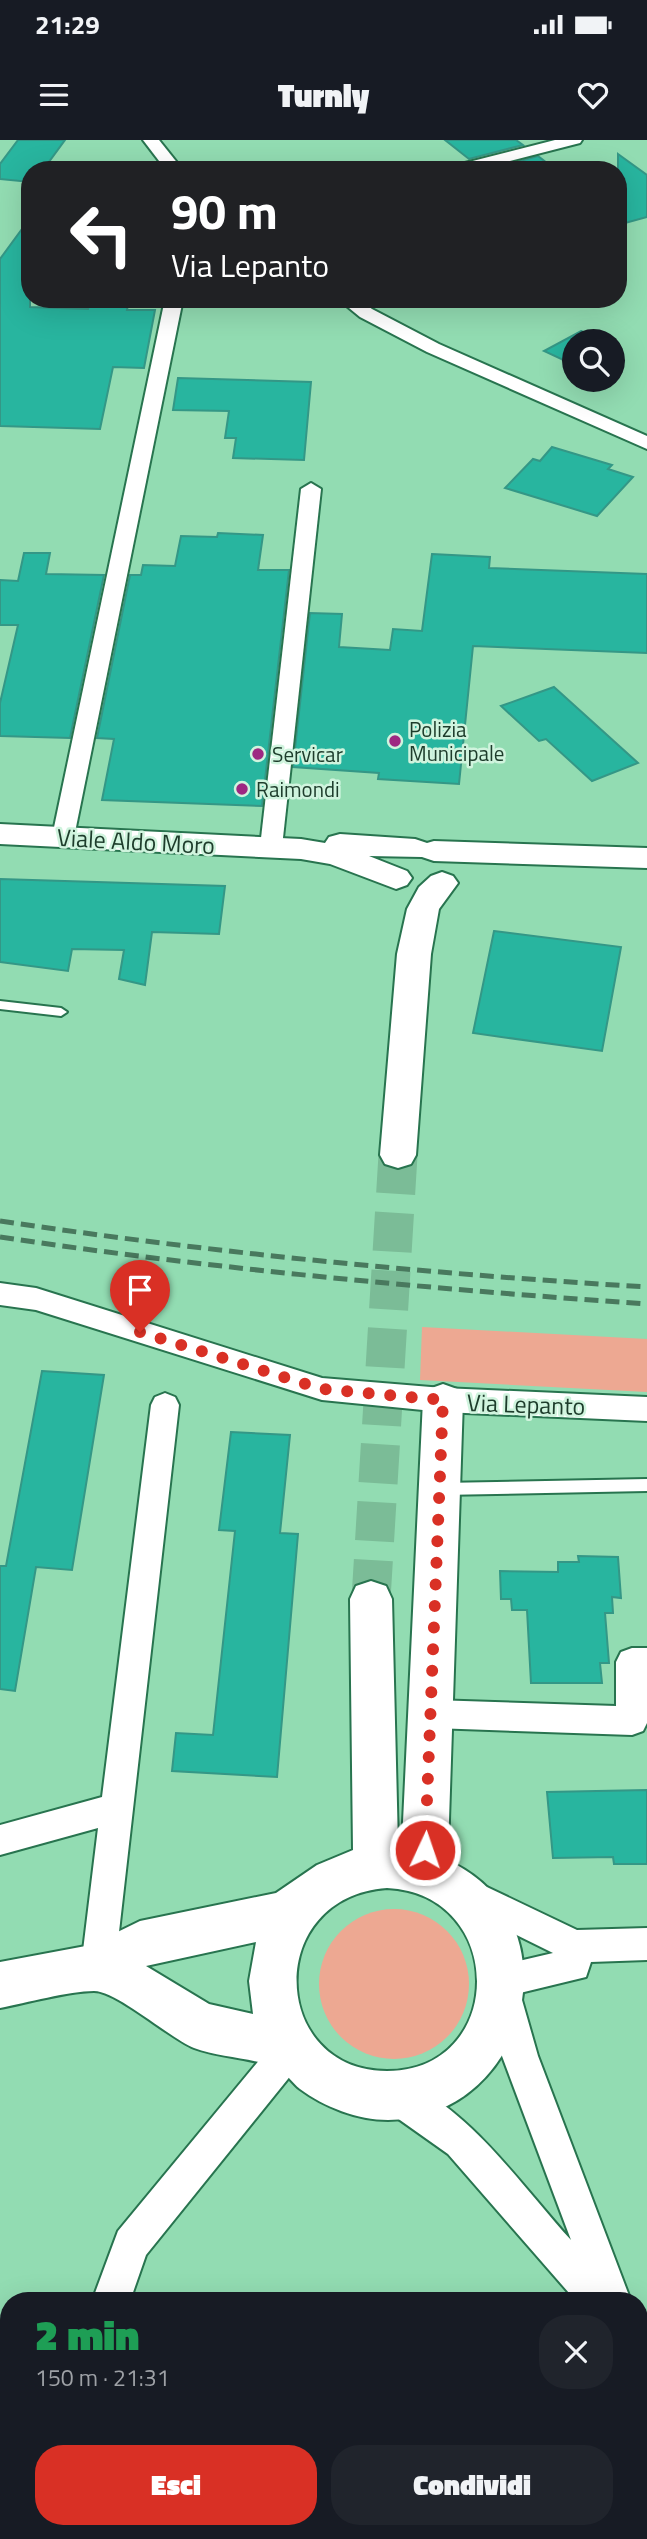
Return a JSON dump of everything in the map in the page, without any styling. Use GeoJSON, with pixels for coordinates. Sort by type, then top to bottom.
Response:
{"type":"FeatureCollection","features":[{"type":"Feature","properties":{"kind":"street"},"geometry":{"type":"LineString","coordinates":[[490,161],[574,140]]}},
{"type":"Feature","properties":{"kind":"street"},"geometry":{"type":"LineString","coordinates":[[157,141],[169,161]]}},
{"type":"Feature","properties":{"kind":"street"},"geometry":{"type":"LineString","coordinates":[[63,837],[172,308]]}},
{"type":"Feature","properties":{"kind":"street"},"geometry":{"type":"LineString","coordinates":[[359,308],[433,348],[647,443]]}},
{"type":"Feature","properties":{"kind":"street"},"geometry":{"type":"LineString","coordinates":[[271,847],[311,489]]}},
{"type":"Feature","properties":{"kind":"street","name":"Viale Aldo Moro"},"geometry":{"type":"LineString","coordinates":[[0,834],[271,847],[336,855],[398,880],[426,888],[435,865]]}},
{"type":"Feature","properties":{"kind":"street","name":"Viale Aldo Moro"},"geometry":{"type":"LineString","coordinates":[[271,847],[306,844],[435,865],[564,856],[647,858]]}},
{"type":"Feature","properties":{"kind":"street"},"geometry":{"type":"LineString","coordinates":[[398,1155],[414,954],[435,865],[406,851],[393,861],[391,867],[410,916],[414,954]]}},
{"type":"Feature","properties":{"kind":"street","name":"Via Lepanto"},"geometry":{"type":"LineString","coordinates":[[0,1294],[36,1299],[322,1389],[443,1400],[647,1409]]}},
{"type":"Feature","properties":{"kind":"street"},"geometry":{"type":"LineString","coordinates":[[412,1875],[425,1850],[433,1714],[443,1400]]}},
{"type":"Feature","properties":{"kind":"street"},"geometry":{"type":"LineString","coordinates":[[98,1968],[165,1405]]}},
{"type":"Feature","properties":{"kind":"street"},"geometry":{"type":"LineString","coordinates":[[372,1599],[412,1875]]}},
{"type":"Feature","properties":{"kind":"street"},"geometry":{"type":"LineString","coordinates":[[433,1714],[632,1721],[632,1662],[647,1662]]}},
{"type":"Feature","properties":{"kind":"street"},"geometry":{"type":"LineString","coordinates":[[0,1840],[117,1808]]}},
{"type":"Feature","properties":{"kind":"street"},"geometry":{"type":"LineString","coordinates":[[0,1985],[98,1968],[140,1944],[287,1913],[324,1885],[354,1872],[412,1875],[575,1946],[647,1944]]}},
{"type":"Feature","properties":{"kind":"street"},"geometry":{"type":"LineString","coordinates":[[412,1875],[471,1903],[494,1935],[520,2056],[609,2292]]}},
{"type":"Feature","properties":{"kind":"street"},"geometry":{"type":"LineString","coordinates":[[324,1885],[295,1910],[283,1928],[271,1966],[270,1987],[276,2017],[292,2047],[331,2081],[362,2092],[396,2095],[437,2085],[463,2069],[487,2043],[504,1987]]}},
{"type":"Feature","properties":{"kind":"street"},"geometry":{"type":"LineString","coordinates":[[504,1987],[574,1965],[575,1946]]}},
{"type":"Feature","properties":{"kind":"street"},"geometry":{"type":"LineString","coordinates":[[98,1968],[139,1987],[199,2026],[292,2047]]}},
{"type":"Feature","properties":{"kind":"street"},"geometry":{"type":"LineString","coordinates":[[114,2292],[131,2244],[292,2047]]}},
{"type":"Feature","properties":{"kind":"street"},"geometry":{"type":"LineString","coordinates":[[396,2095],[461,2141],[594,2292]]}},
{"type":"Feature","properties":{"kind":"lane"},"geometry":{"type":"LineString","coordinates":[[0,1005],[61,1012]]}},
{"type":"Feature","properties":{"kind":"lane"},"geometry":{"type":"LineString","coordinates":[[440,1489],[647,1485]]}},
{"type":"Feature","properties":{"kind":"shaded area"},"geometry":{"type":"Polygon","coordinates":[[[422,1327],[647,1339],[647,1392],[420,1380],[422,1327]]]}},
{"type":"Feature","properties":{"kind":"shaded area"},"geometry":{"type":"Polygon","coordinates":[[[394,1909],[423,1915],[447,1931],[463,1955],[469,1984],[463,2013],[447,2037],[423,2053],[394,2059],[365,2053],[341,2037],[325,2013],[319,1984],[325,1955],[341,1931],[365,1915],[394,1909]]]}},
{"type":"Feature","properties":{"kind":"building"},"geometry":{"type":"Polygon","coordinates":[[[18,140],[65,140],[50,161],[21,161],[21,181],[0,179],[0,164],[18,140]]]}},
{"type":"Feature","properties":{"kind":"building"},"geometry":{"type":"Polygon","coordinates":[[[445,140],[516,140],[523,145],[469,159],[445,140]]]}},
{"type":"Feature","properties":{"kind":"building"},"geometry":{"type":"Polygon","coordinates":[[[618,154],[647,175],[647,217],[627,223],[627,161],[618,161],[618,154]]]}},
{"type":"Feature","properties":{"kind":"building"},"geometry":{"type":"Polygon","coordinates":[[[538,156],[544,161],[520,161],[538,156]]]}},
{"type":"Feature","properties":{"kind":"building"},"geometry":{"type":"Polygon","coordinates":[[[21,230],[21,308],[155,310],[144,368],[113,367],[100,429],[0,426],[0,259],[21,230]]]}},
{"type":"Feature","properties":{"kind":"building"},"geometry":{"type":"Polygon","coordinates":[[[562,341],[562,359],[544,351],[562,341]]]}},
{"type":"Feature","properties":{"kind":"building"},"geometry":{"type":"Polygon","coordinates":[[[178,378],[311,382],[304,460],[233,458],[236,438],[225,438],[229,411],[173,410],[178,378]]]}},
{"type":"Feature","properties":{"kind":"building"},"geometry":{"type":"Polygon","coordinates":[[[552,447],[612,465],[608,469],[633,477],[597,516],[505,488],[533,459],[540,461],[552,447]]]}},
{"type":"Feature","properties":{"kind":"building"},"geometry":{"type":"Polygon","coordinates":[[[218,533],[263,535],[258,570],[289,570],[262,806],[102,800],[114,739],[97,738],[130,575],[141,575],[143,565],[175,566],[181,536],[217,537],[218,533]]]}},
{"type":"Feature","properties":{"kind":"building"},"geometry":{"type":"Polygon","coordinates":[[[24,553],[50,553],[46,574],[104,575],[70,738],[0,736],[0,703],[18,625],[0,625],[0,580],[18,581],[24,553]]]}},
{"type":"Feature","properties":{"kind":"building"},"geometry":{"type":"Polygon","coordinates":[[[432,554],[490,557],[489,568],[647,574],[647,653],[473,646],[459,784],[378,779],[379,773],[293,767],[310,613],[342,614],[339,647],[390,650],[393,629],[422,631],[432,554]]]}},
{"type":"Feature","properties":{"kind":"building"},"geometry":{"type":"Polygon","coordinates":[[[554,687],[638,763],[592,781],[546,739],[539,741],[501,706],[554,687]]]}},
{"type":"Feature","properties":{"kind":"building"},"geometry":{"type":"Polygon","coordinates":[[[0,879],[225,886],[219,934],[152,932],[145,985],[119,979],[124,950],[72,949],[68,971],[0,962],[0,879]]]}},
{"type":"Feature","properties":{"kind":"building"},"geometry":{"type":"Polygon","coordinates":[[[494,931],[621,947],[602,1051],[473,1033],[494,931]]]}},
{"type":"Feature","properties":{"kind":"building"},"geometry":{"type":"Polygon","coordinates":[[[42,1371],[104,1375],[72,1570],[36,1567],[15,1691],[0,1689],[0,1566],[6,1566],[42,1371]]]}},
{"type":"Feature","properties":{"kind":"building"},"geometry":{"type":"Polygon","coordinates":[[[231,1432],[290,1435],[280,1533],[298,1534],[277,1777],[172,1771],[176,1733],[213,1735],[235,1531],[219,1530],[231,1432]]]}},
{"type":"Feature","properties":{"kind":"building"},"geometry":{"type":"Polygon","coordinates":[[[578,1556],[618,1557],[621,1598],[612,1597],[613,1613],[605,1613],[609,1663],[600,1663],[602,1683],[531,1683],[527,1610],[512,1610],[511,1599],[501,1599],[500,1571],[558,1572],[558,1562],[579,1562],[578,1556]]]}},
{"type":"Feature","properties":{"kind":"building"},"geometry":{"type":"Polygon","coordinates":[[[647,1790],[647,1864],[614,1864],[613,1857],[553,1858],[547,1792],[647,1790]]]}},
{"type":"Feature","properties":{"kind":"tunnel"},"geometry":{"type":"LineString","coordinates":[[371,1599],[398,1155]]}},
{"type":"Feature","properties":{"kind":"railway"},"geometry":{"type":"LineString","coordinates":[[0,1221],[323,1261],[647,1287]]}},
{"type":"Feature","properties":{"kind":"railway"},"geometry":{"type":"LineString","coordinates":[[0,1237],[323,1277],[647,1304]]}},
{"type":"Feature","properties":{"kind":"place","name":"Polizia Municipale"},"geometry":{"type":"Point","coordinates":[395,741]}},
{"type":"Feature","properties":{"kind":"place","name":"Servicar"},"geometry":{"type":"Point","coordinates":[258,754]}},
{"type":"Feature","properties":{"kind":"place","name":"Raimondi"},"geometry":{"type":"Point","coordinates":[242,789]}},
{"type":"Feature","properties":{"kind":"route"},"geometry":{"type":"LineString","coordinates":[[140,1332],[322,1389],[443,1400],[433,1714],[425,1850]]}}]}
